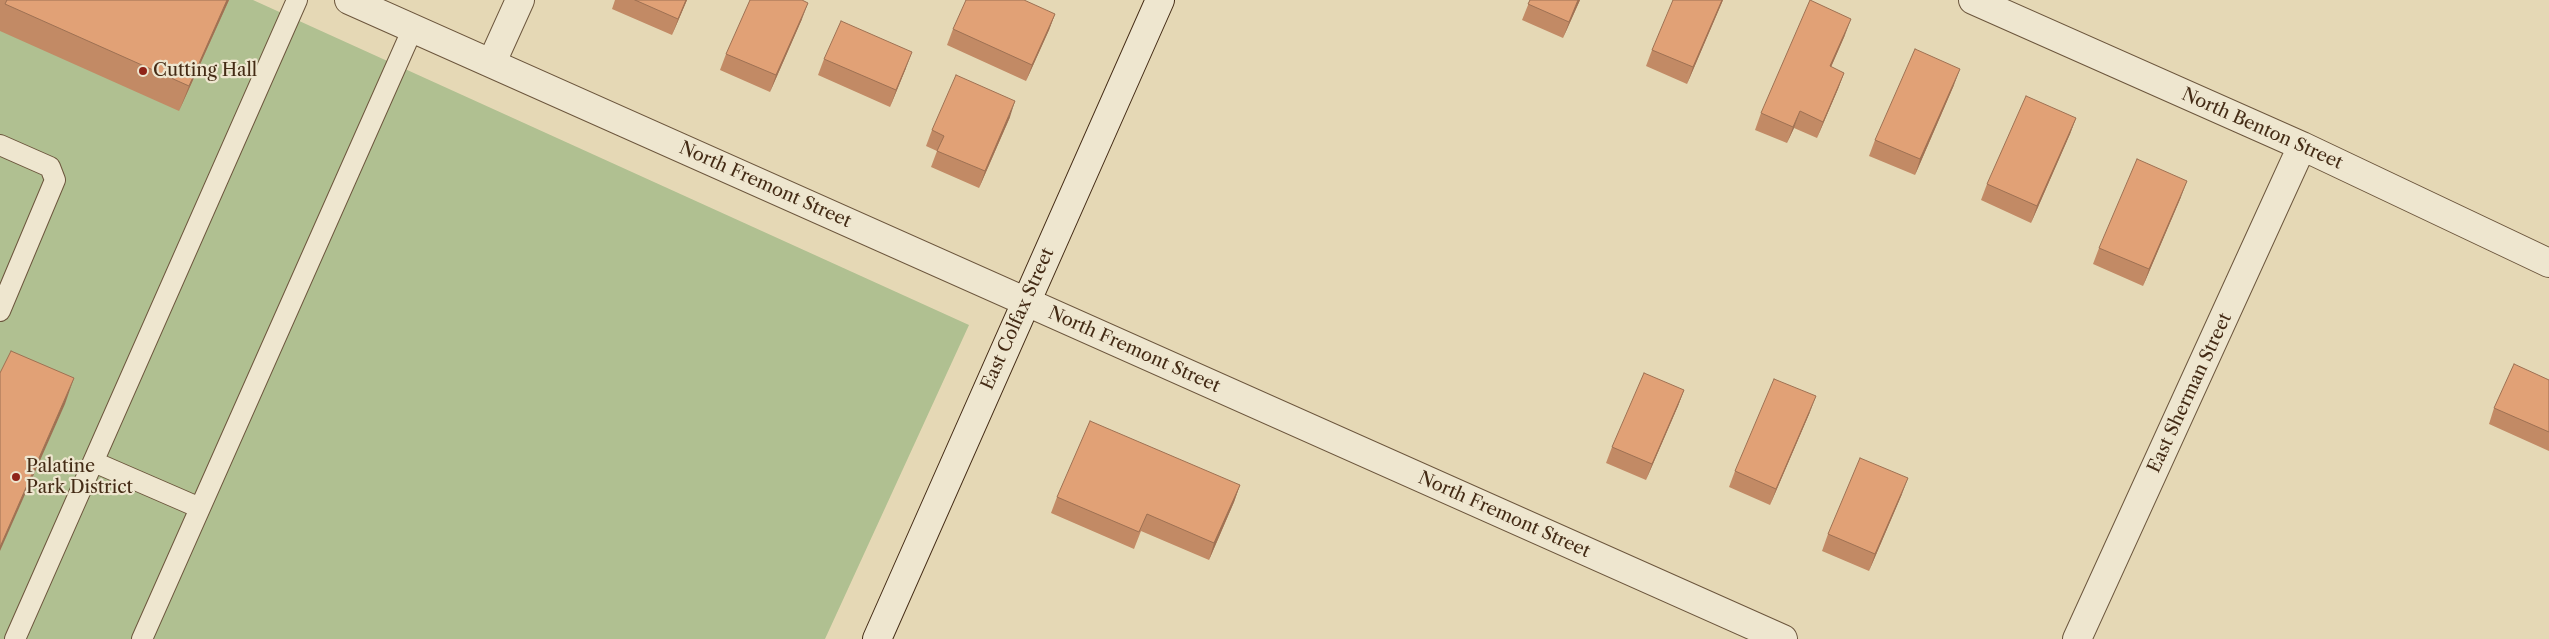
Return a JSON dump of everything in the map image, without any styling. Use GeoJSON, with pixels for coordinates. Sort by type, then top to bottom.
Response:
{"type":"FeatureCollection","features":[{"type":"Feature","properties":{"kind":"street","name":"North Fremont Street"},"geometry":{"type":"LineString","coordinates":[[349,0],[492,62],[1025,302],[1783,639]]}},
{"type":"Feature","properties":{"kind":"street"},"geometry":{"type":"LineString","coordinates":[[492,62],[520,0]]}},
{"type":"Feature","properties":{"kind":"street","name":"East Colfax Street"},"geometry":{"type":"LineString","coordinates":[[877,639],[1160,0]]}},
{"type":"Feature","properties":{"kind":"street","name":"North Benton Street"},"geometry":{"type":"LineString","coordinates":[[1973,0],[2302,146],[2549,263]]}},
{"type":"Feature","properties":{"kind":"street","name":"East Sherman Street"},"geometry":{"type":"LineString","coordinates":[[2077,639],[2302,146]]}},
{"type":"Feature","properties":{"kind":"lane"},"geometry":{"type":"LineString","coordinates":[[15,639],[297,0]]}},
{"type":"Feature","properties":{"kind":"lane"},"geometry":{"type":"LineString","coordinates":[[142,639],[413,28]]}},
{"type":"Feature","properties":{"kind":"lane"},"geometry":{"type":"LineString","coordinates":[[0,145],[50,168],[55,180],[0,311]]}},
{"type":"Feature","properties":{"kind":"lane"},"geometry":{"type":"LineString","coordinates":[[94,462],[200,508]]}},
{"type":"Feature","properties":{"kind":"green space"},"geometry":{"type":"Polygon","coordinates":[[[0,0],[253,0],[969,325],[825,639],[0,639],[0,0]]]}},
{"type":"Feature","properties":{"kind":"building","name":"Cutting Hall"},"geometry":{"type":"Polygon","coordinates":[[[7,0],[227,0],[189,86],[5,4],[7,0]]]}},
{"type":"Feature","properties":{"kind":"building"},"geometry":{"type":"Polygon","coordinates":[[[635,0],[686,0],[678,19],[635,0]]]}},
{"type":"Feature","properties":{"kind":"building"},"geometry":{"type":"Polygon","coordinates":[[[750,0],[802,0],[808,3],[776,75],[726,54],[750,0]]]}},
{"type":"Feature","properties":{"kind":"building"},"geometry":{"type":"Polygon","coordinates":[[[966,0],[1024,0],[1055,14],[1032,65],[953,29],[966,0]]]}},
{"type":"Feature","properties":{"kind":"building"},"geometry":{"type":"Polygon","coordinates":[[[1530,0],[1578,0],[1569,22],[1528,4],[1530,0]]]}},
{"type":"Feature","properties":{"kind":"building"},"geometry":{"type":"Polygon","coordinates":[[[1673,0],[1722,0],[1693,67],[1652,50],[1673,0]]]}},
{"type":"Feature","properties":{"kind":"building"},"geometry":{"type":"Polygon","coordinates":[[[1810,0],[1851,19],[1830,66],[1844,73],[1823,122],[1800,111],[1793,127],[1761,113],[1810,0]]]}},
{"type":"Feature","properties":{"kind":"building"},"geometry":{"type":"Polygon","coordinates":[[[841,21],[912,52],[896,90],[824,59],[841,21]]]}},
{"type":"Feature","properties":{"kind":"building"},"geometry":{"type":"Polygon","coordinates":[[[1915,49],[1960,69],[1920,159],[1875,140],[1915,49]]]}},
{"type":"Feature","properties":{"kind":"building"},"geometry":{"type":"Polygon","coordinates":[[[956,75],[1015,101],[985,171],[937,151],[944,136],[932,130],[956,75]]]}},
{"type":"Feature","properties":{"kind":"building"},"geometry":{"type":"Polygon","coordinates":[[[2026,96],[2076,118],[2037,206],[1987,184],[2026,96]]]}},
{"type":"Feature","properties":{"kind":"building"},"geometry":{"type":"Polygon","coordinates":[[[2137,159],[2187,181],[2149,269],[2099,248],[2137,159]]]}},
{"type":"Feature","properties":{"kind":"building","name":"Palatine Park District"},"geometry":{"type":"Polygon","coordinates":[[[11,351],[74,378],[0,547],[0,373],[11,351]]]}},
{"type":"Feature","properties":{"kind":"building"},"geometry":{"type":"Polygon","coordinates":[[[2514,364],[2549,380],[2549,432],[2494,408],[2514,364]]]}},
{"type":"Feature","properties":{"kind":"building"},"geometry":{"type":"Polygon","coordinates":[[[1644,373],[1684,390],[1652,464],[1612,447],[1644,373]]]}},
{"type":"Feature","properties":{"kind":"building"},"geometry":{"type":"Polygon","coordinates":[[[1774,379],[1816,396],[1776,489],[1735,471],[1774,379]]]}},
{"type":"Feature","properties":{"kind":"building"},"geometry":{"type":"Polygon","coordinates":[[[1090,421],[1240,485],[1214,543],[1147,514],[1139,532],[1057,497],[1090,421]]]}},
{"type":"Feature","properties":{"kind":"building"},"geometry":{"type":"Polygon","coordinates":[[[1860,458],[1908,478],[1875,554],[1828,534],[1860,458]]]}},
{"type":"Feature","properties":{"kind":"place","name":"Cutting Hall"},"geometry":{"type":"Point","coordinates":[143,71]}},
{"type":"Feature","properties":{"kind":"place","name":"Palatine Park District"},"geometry":{"type":"Point","coordinates":[16,477]}}]}
